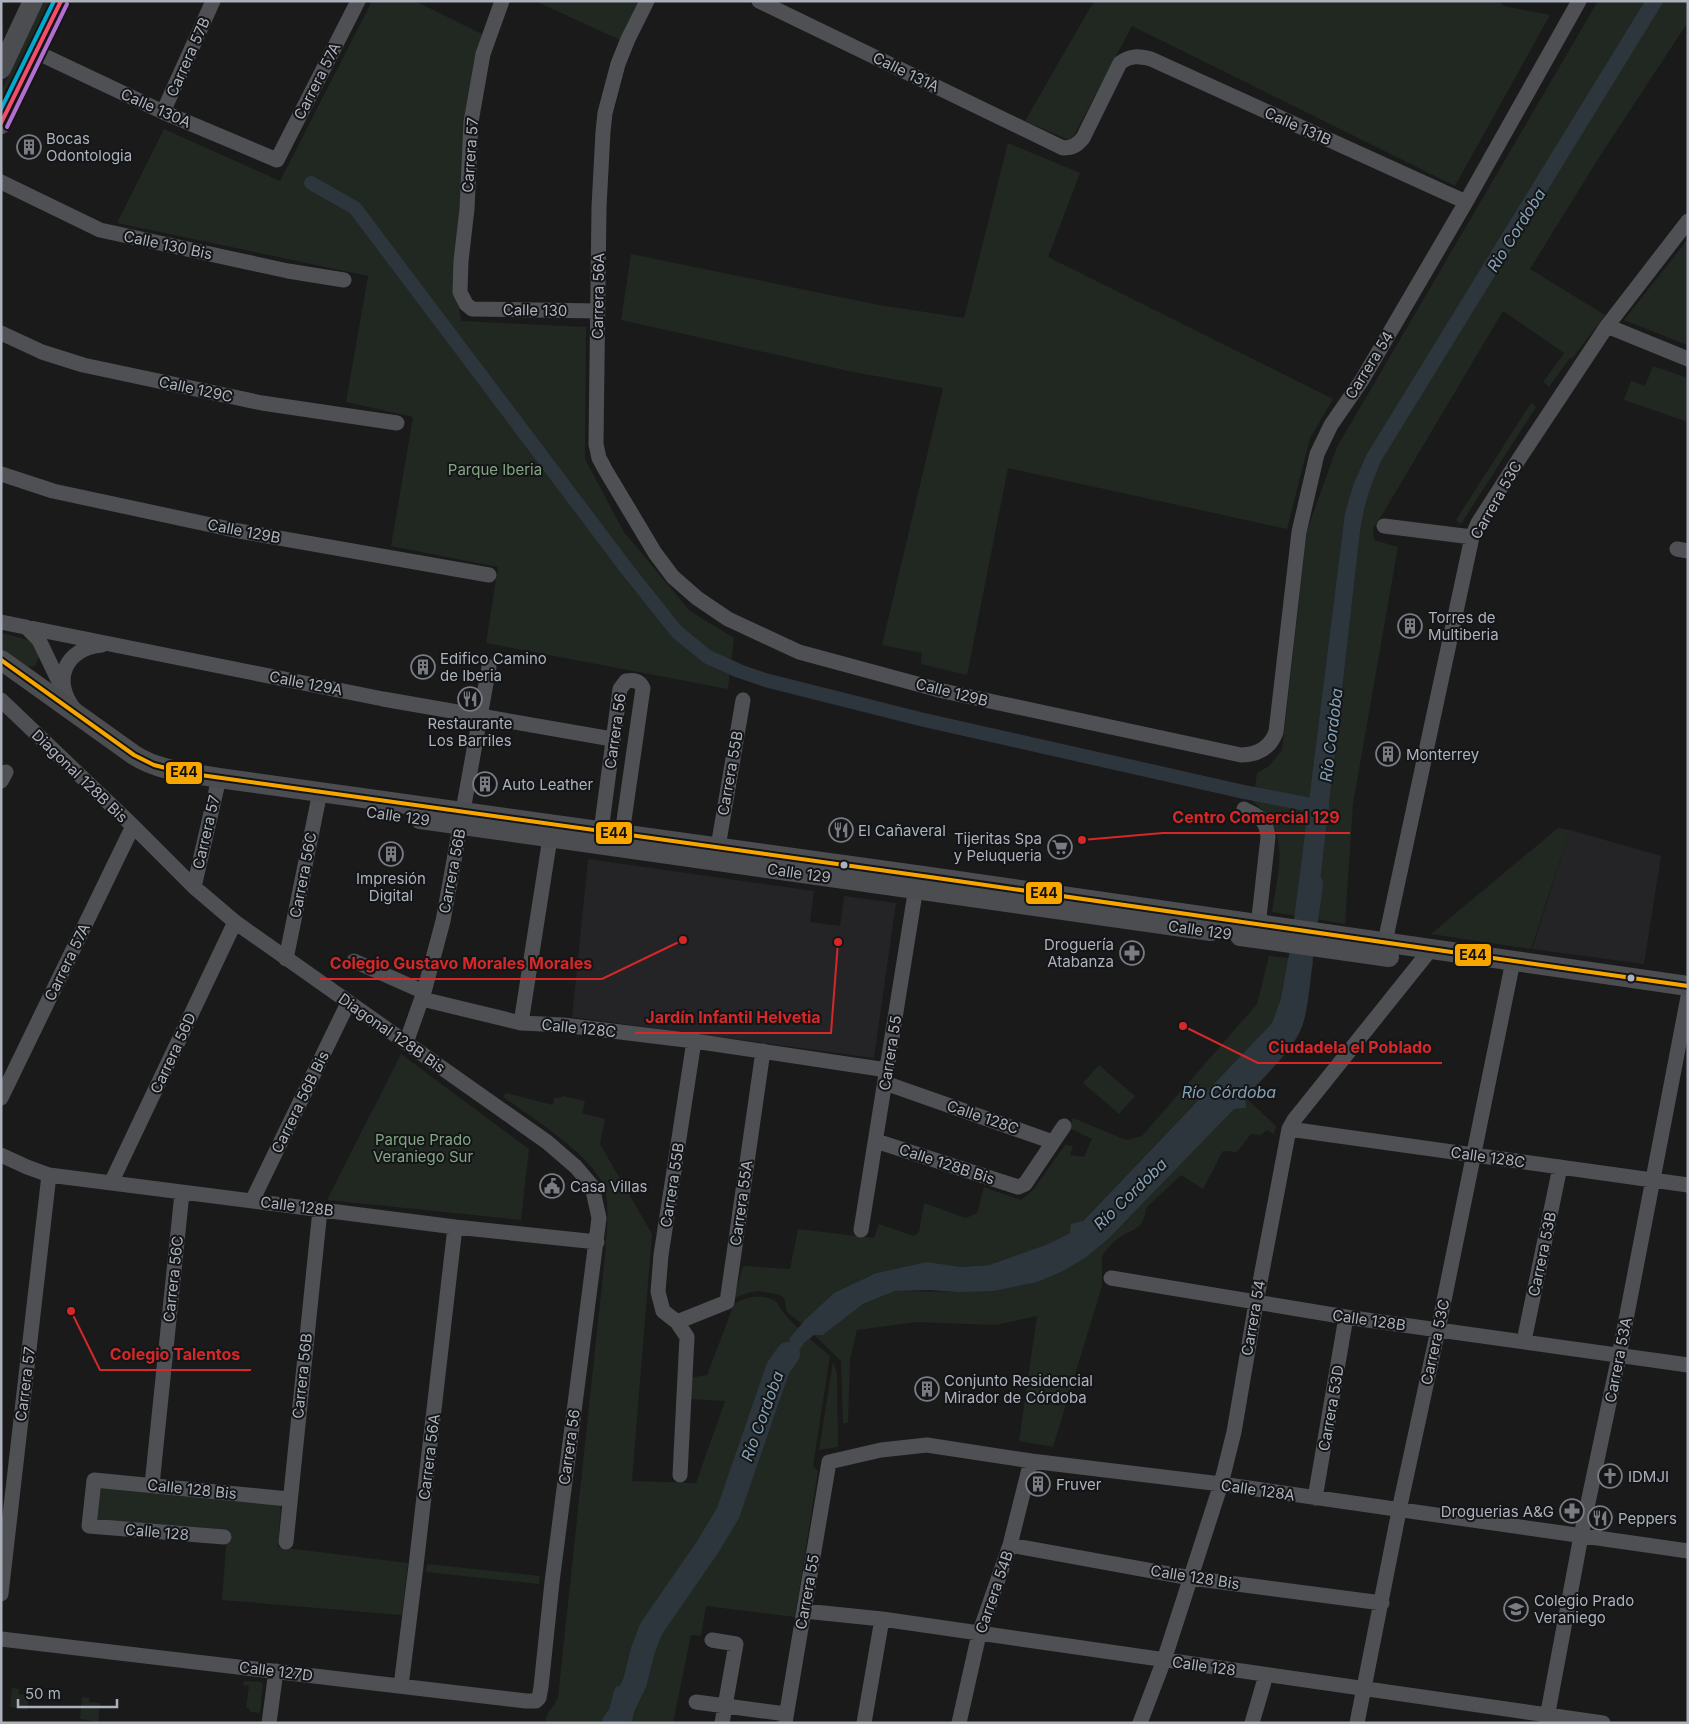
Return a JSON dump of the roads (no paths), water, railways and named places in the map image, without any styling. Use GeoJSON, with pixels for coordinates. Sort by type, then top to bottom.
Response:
{"type":"FeatureCollection","features":[{"type":"Feature","properties":{"kind":"main road"},"geometry":{"type":"LineString","coordinates":[[1,69],[33,1]]}},
{"type":"Feature","properties":{"kind":"main road"},"geometry":{"type":"LineString","coordinates":[[1,124],[61,1]]}},
{"type":"Feature","properties":{"kind":"main road","name":"Calle 129"},"geometry":{"type":"LineString","coordinates":[[1,660],[142,760],[152,765],[217,783]]}},
{"type":"Feature","properties":{"kind":"main road","name":"Calle 129"},"geometry":{"type":"LineString","coordinates":[[1,674],[75,728],[144,774],[164,780],[217,783],[462,818],[601,831],[718,847],[917,882]]}},
{"type":"Feature","properties":{"kind":"main road","name":"Calle 129"},"geometry":{"type":"LineString","coordinates":[[462,818],[550,838],[917,882],[1512,968],[1688,999]]}},
{"type":"Feature","properties":{"kind":"main road","name":"Calle 129"},"geometry":{"type":"LineString","coordinates":[[1339,943],[1385,942],[1426,955]]}},
{"type":"Feature","properties":{"kind":"main road","name":"Calle 129"},"geometry":{"type":"LineString","coordinates":[[1512,968],[1688,986]]}},
{"type":"Feature","properties":{"kind":"street","name":"Carrera 57B"},"geometry":{"type":"LineString","coordinates":[[163,112],[213,1]]}},
{"type":"Feature","properties":{"kind":"street","name":"Carrera 57A"},"geometry":{"type":"LineString","coordinates":[[276,160],[358,1]]}},
{"type":"Feature","properties":{"kind":"street","name":"Carrera 57"},"geometry":{"type":"LineString","coordinates":[[472,309],[466,304],[460,292],[472,122],[483,54],[502,1]]}},
{"type":"Feature","properties":{"kind":"street","name":"Carrera 56A"},"geometry":{"type":"LineString","coordinates":[[647,1],[618,64],[605,113],[599,208],[596,444],[599,458],[639,528],[673,577]]}},
{"type":"Feature","properties":{"kind":"street","name":"Calle 131A"},"geometry":{"type":"LineString","coordinates":[[759,1],[1063,148],[1071,148],[1077,145],[1083,138],[1116,68],[1129,57]]}},
{"type":"Feature","properties":{"kind":"street","name":"Carrera 54"},"geometry":{"type":"LineString","coordinates":[[1252,755],[1264,749],[1272,742],[1276,732],[1299,532],[1317,454],[1331,425],[1362,380],[1466,202],[1579,1]]}},
{"type":"Feature","properties":{"kind":"street","name":"Calle 130A"},"geometry":{"type":"LineString","coordinates":[[36,52],[163,112],[276,160]]}},
{"type":"Feature","properties":{"kind":"street","name":"Calle 131B"},"geometry":{"type":"LineString","coordinates":[[1129,57],[1140,56],[1151,60],[1466,202]]}},
{"type":"Feature","properties":{"kind":"street","name":"Calle 130 Bis"},"geometry":{"type":"LineString","coordinates":[[1,182],[100,230],[288,271],[344,280]]}},
{"type":"Feature","properties":{"kind":"street","name":"Carrera 53C"},"geometry":{"type":"LineString","coordinates":[[1385,942],[1472,537],[1514,467],[1606,326],[1688,222]]}},
{"type":"Feature","properties":{"kind":"street","name":"Calle 130"},"geometry":{"type":"LineString","coordinates":[[472,309],[598,311]]}},
{"type":"Feature","properties":{"kind":"street"},"geometry":{"type":"LineString","coordinates":[[1606,326],[1688,359]]}},
{"type":"Feature","properties":{"kind":"street","name":"Calle 129C"},"geometry":{"type":"LineString","coordinates":[[1,333],[42,352],[83,365],[262,403],[397,423]]}},
{"type":"Feature","properties":{"kind":"street","name":"Calle 129B"},"geometry":{"type":"LineString","coordinates":[[1,474],[53,490],[239,531],[489,575]]}},
{"type":"Feature","properties":{"kind":"street"},"geometry":{"type":"LineString","coordinates":[[1384,526],[1472,537]]}},
{"type":"Feature","properties":{"kind":"street","name":"Calle 129B"},"geometry":{"type":"LineString","coordinates":[[673,577],[697,598],[728,620],[798,652],[943,691],[1229,754],[1252,755]]}},
{"type":"Feature","properties":{"kind":"street","name":"Calle 129A"},"geometry":{"type":"LineString","coordinates":[[1,622],[480,717],[612,740]]}},
{"type":"Feature","properties":{"kind":"street"},"geometry":{"type":"LineString","coordinates":[[26,627],[39,640],[64,692]]}},
{"type":"Feature","properties":{"kind":"street"},"geometry":{"type":"LineString","coordinates":[[64,692],[65,672],[68,662],[75,654],[82,649],[94,645],[111,644]]}},
{"type":"Feature","properties":{"kind":"street","name":"Carrera 56B"},"geometry":{"type":"LineString","coordinates":[[406,1043],[423,995],[443,922],[489,667]]}},
{"type":"Feature","properties":{"kind":"street","name":"Carrera 56"},"geometry":{"type":"LineString","coordinates":[[601,831],[620,689],[626,681],[636,680],[643,688],[622,834]]}},
{"type":"Feature","properties":{"kind":"street","name":"Calle 129"},"geometry":{"type":"LineString","coordinates":[[64,692],[73,707],[83,718]]}},
{"type":"Feature","properties":{"kind":"street","name":"Diagonal 128B Bis"},"geometry":{"type":"LineString","coordinates":[[1,700],[194,887],[234,922],[547,1142],[584,1176],[592,1186],[598,1206]]}},
{"type":"Feature","properties":{"kind":"street","name":"Carrera 55B"},"geometry":{"type":"LineString","coordinates":[[718,847],[743,700]]}},
{"type":"Feature","properties":{"kind":"street","name":"Carrera 57"},"geometry":{"type":"LineString","coordinates":[[194,887],[217,783]]}},
{"type":"Feature","properties":{"kind":"street","name":"Carrera 56C"},"geometry":{"type":"LineString","coordinates":[[286,959],[318,798]]}},
{"type":"Feature","properties":{"kind":"street"},"geometry":{"type":"LineString","coordinates":[[1244,809],[1264,820],[1267,827],[1266,932]]}},
{"type":"Feature","properties":{"kind":"street","name":"Carrera 57A"},"geometry":{"type":"LineString","coordinates":[[1,1098],[133,826]]}},
{"type":"Feature","properties":{"kind":"street"},"geometry":{"type":"LineString","coordinates":[[521,1023],[550,838]]}},
{"type":"Feature","properties":{"kind":"street","name":"Carrera 55"},"geometry":{"type":"LineString","coordinates":[[861,1230],[917,882]]}},
{"type":"Feature","properties":{"kind":"street","name":"Carrera 56D"},"geometry":{"type":"LineString","coordinates":[[111,1183],[234,922]]}},
{"type":"Feature","properties":{"kind":"street","name":"Carrera 54"},"geometry":{"type":"LineString","coordinates":[[1140,1723],[1164,1660],[1221,1484],[1234,1432],[1289,1129],[1294,1120],[1426,955]]}},
{"type":"Feature","properties":{"kind":"street","name":"Calle 128C"},"geometry":{"type":"LineString","coordinates":[[354,961],[423,995],[521,1023],[563,1025],[764,1051],[886,1077],[1053,1142]]}},
{"type":"Feature","properties":{"kind":"street","name":"Carrera 53C"},"geometry":{"type":"LineString","coordinates":[[1357,1723],[1399,1510],[1512,968]]}},
{"type":"Feature","properties":{"kind":"street","name":"Carrera 53A"},"geometry":{"type":"LineString","coordinates":[[1547,1719],[1581,1536],[1619,1356],[1688,999]]}},
{"type":"Feature","properties":{"kind":"street","name":"Carrera 56B Bis"},"geometry":{"type":"LineString","coordinates":[[252,1201],[348,1003]]}},
{"type":"Feature","properties":{"kind":"street","name":"Carrera 55B"},"geometry":{"type":"LineString","coordinates":[[677,1322],[663,1311],[658,1292],[661,1255],[694,1041]]}},
{"type":"Feature","properties":{"kind":"street","name":"Carrera 55A"},"geometry":{"type":"LineString","coordinates":[[677,1322],[727,1302],[764,1051]]}},
{"type":"Feature","properties":{"kind":"street"},"geometry":{"type":"LineString","coordinates":[[1053,1142],[1064,1126]]}},
{"type":"Feature","properties":{"kind":"street","name":"Calle 128C"},"geometry":{"type":"LineString","coordinates":[[1289,1129],[1688,1185]]}},
{"type":"Feature","properties":{"kind":"street","name":"Calle 128B Bis"},"geometry":{"type":"LineString","coordinates":[[876,1141],[1018,1187],[1025,1184],[1053,1142]]}},
{"type":"Feature","properties":{"kind":"street","name":"Calle 128B"},"geometry":{"type":"LineString","coordinates":[[1,1155],[49,1175],[455,1227],[597,1242]]}},
{"type":"Feature","properties":{"kind":"street","name":"Carrera 53B"},"geometry":{"type":"LineString","coordinates":[[1524,1341],[1560,1167]]}},
{"type":"Feature","properties":{"kind":"street","name":"Carrera 57"},"geometry":{"type":"LineString","coordinates":[[1,1594],[49,1175]]}},
{"type":"Feature","properties":{"kind":"street","name":"Carrera 56C"},"geometry":{"type":"LineString","coordinates":[[152,1485],[182,1193]]}},
{"type":"Feature","properties":{"kind":"street","name":"Carrera 56"},"geometry":{"type":"LineString","coordinates":[[541,1687],[552,1582],[597,1242],[598,1206]]}},
{"type":"Feature","properties":{"kind":"street","name":"Carrera 56B"},"geometry":{"type":"LineString","coordinates":[[286,1542],[320,1210]]}},
{"type":"Feature","properties":{"kind":"street","name":"Carrera 56A"},"geometry":{"type":"LineString","coordinates":[[401,1686],[455,1227]]}},
{"type":"Feature","properties":{"kind":"street","name":"Calle 128B"},"geometry":{"type":"LineString","coordinates":[[1111,1278],[1346,1317],[1688,1365]]}},
{"type":"Feature","properties":{"kind":"street","name":"Carrera 53D"},"geometry":{"type":"LineString","coordinates":[[1315,1498],[1346,1317]]}},
{"type":"Feature","properties":{"kind":"street"},"geometry":{"type":"LineString","coordinates":[[677,1322],[686,1337],[680,1475]]}},
{"type":"Feature","properties":{"kind":"street","name":"Calle 128A"},"geometry":{"type":"LineString","coordinates":[[829,1462],[881,1450],[927,1446],[1031,1461],[1221,1484],[1688,1551]]}},
{"type":"Feature","properties":{"kind":"street","name":"Carrera 54B"},"geometry":{"type":"LineString","coordinates":[[959,1723],[979,1634],[1010,1545],[1031,1461]]}},
{"type":"Feature","properties":{"kind":"street","name":"Carrera 55"},"geometry":{"type":"LineString","coordinates":[[785,1718],[829,1462]]}},
{"type":"Feature","properties":{"kind":"street","name":"Calle 128 Bis"},"geometry":{"type":"LineString","coordinates":[[89,1526],[94,1480],[289,1499]]}},
{"type":"Feature","properties":{"kind":"street","name":"Calle 128"},"geometry":{"type":"LineString","coordinates":[[89,1526],[224,1538]]}},
{"type":"Feature","properties":{"kind":"street","name":"Calle 128 Bis"},"geometry":{"type":"LineString","coordinates":[[1010,1545],[1191,1578],[1382,1603]]}},
{"type":"Feature","properties":{"kind":"street","name":"Calle 128"},"geometry":{"type":"LineString","coordinates":[[804,1611],[882,1619],[1364,1688],[1547,1719],[1604,1723]]}},
{"type":"Feature","properties":{"kind":"street"},"geometry":{"type":"LineString","coordinates":[[864,1723],[882,1619]]}},
{"type":"Feature","properties":{"kind":"street","name":"Calle 127D"},"geometry":{"type":"LineString","coordinates":[[1,1639],[526,1701],[536,1700],[540,1694],[541,1687]]}},
{"type":"Feature","properties":{"kind":"street"},"geometry":{"type":"LineString","coordinates":[[712,1640],[736,1644],[722,1723]]}},
{"type":"Feature","properties":{"kind":"street"},"geometry":{"type":"LineString","coordinates":[[269,1723],[276,1671]]}},
{"type":"Feature","properties":{"kind":"street"},"geometry":{"type":"LineString","coordinates":[[1252,1723],[1266,1675]]}},
{"type":"Feature","properties":{"kind":"street"},"geometry":{"type":"LineString","coordinates":[[696,1702],[724,1705],[785,1718]]}},
{"type":"Feature","properties":{"kind":"water","name":"Rio Cordoba"},"geometry":{"type":"Polygon","coordinates":[[[1645,1],[1664,1],[1381,461],[1374,478],[1361,522],[1316,917],[1295,913],[1345,513],[1354,483],[1367,454],[1645,1]]]}},
{"type":"Feature","properties":{"kind":"water","name":"Río Córdoba"},"geometry":{"type":"Polygon","coordinates":[[[1288,958],[1313,961],[1307,1005],[1297,1038],[1245,1097],[1246,1108],[1234,1109],[1108,1239],[1085,1258],[1061,1272],[1037,1282],[993,1291],[895,1291],[863,1304],[823,1335],[814,1335],[804,1343],[796,1355],[789,1357],[786,1363],[780,1367],[782,1377],[769,1384],[767,1390],[763,1387],[771,1379],[775,1371],[774,1365],[782,1345],[789,1345],[790,1338],[805,1320],[834,1293],[876,1273],[927,1262],[961,1267],[989,1265],[1048,1244],[1070,1233],[1071,1224],[1083,1221],[1272,1023],[1281,998],[1288,958]]]}},
{"type":"Feature","properties":{"kind":"water"},"geometry":{"type":"Polygon","coordinates":[[[617,1686],[626,1689],[621,1710],[616,1723],[604,1723],[602,1719],[609,1709],[614,1690],[617,1686]]]}},
{"type":"Feature","properties":{"kind":"waterway"},"geometry":{"type":"LineString","coordinates":[[311,183],[355,208],[626,568],[677,632],[708,657],[765,680],[920,719],[1244,792],[1322,807]]}},
{"type":"Feature","properties":{"kind":"waterway","name":"Río Cordoba"},"geometry":{"type":"LineString","coordinates":[[1296,992],[1311,884]]}},
{"type":"Feature","properties":{"kind":"waterway","name":"Río Cordoba"},"geometry":{"type":"LineString","coordinates":[[619,1723],[623,1707],[635,1682],[643,1650],[651,1629],[707,1548],[728,1513],[778,1368],[788,1354]]}},
{"type":"Feature","properties":{"kind":"place","name":"Bocas Odontologia"},"geometry":{"type":"Point","coordinates":[29,147]}},
{"type":"Feature","properties":{"kind":"place","name":"Torres de Multiberia"},"geometry":{"type":"Point","coordinates":[1410,626]}},
{"type":"Feature","properties":{"kind":"place","name":"Edifico Camino de Iberia"},"geometry":{"type":"Point","coordinates":[423,667]}},
{"type":"Feature","properties":{"kind":"place","name":"Restaurante Los Barriles"},"geometry":{"type":"Point","coordinates":[470,699]}},
{"type":"Feature","properties":{"kind":"place","name":"Monterrey"},"geometry":{"type":"Point","coordinates":[1388,754]}},
{"type":"Feature","properties":{"kind":"place","name":"Auto Leather"},"geometry":{"type":"Point","coordinates":[485,784]}},
{"type":"Feature","properties":{"kind":"place","name":"El Cañaveral"},"geometry":{"type":"Point","coordinates":[841,830]}},
{"type":"Feature","properties":{"kind":"place","name":"Centro Comercial 129"},"geometry":{"type":"Point","coordinates":[1082,840]}},
{"type":"Feature","properties":{"kind":"place","name":"Tijeritas Spa y Peluqueria"},"geometry":{"type":"Point","coordinates":[1060,847]}},
{"type":"Feature","properties":{"kind":"place","name":"Impresión Digital"},"geometry":{"type":"Point","coordinates":[391,854]}},
{"type":"Feature","properties":{"kind":"place","name":"Colegio Gustavo Morales Morales"},"geometry":{"type":"Point","coordinates":[683,940]}},
{"type":"Feature","properties":{"kind":"place","name":"Jardín Infantil Helvetia"},"geometry":{"type":"Point","coordinates":[838,942]}},
{"type":"Feature","properties":{"kind":"place","name":"Droguería Atabanza"},"geometry":{"type":"Point","coordinates":[1132,953]}},
{"type":"Feature","properties":{"kind":"place","name":"Ciudadela el Poblado"},"geometry":{"type":"Point","coordinates":[1183,1026]}},
{"type":"Feature","properties":{"kind":"place","name":"Casa Villas"},"geometry":{"type":"Point","coordinates":[552,1186]}},
{"type":"Feature","properties":{"kind":"place","name":"Colegio Talentos"},"geometry":{"type":"Point","coordinates":[71,1311]}},
{"type":"Feature","properties":{"kind":"place","name":"Conjunto Residencial Mirador de Córdoba"},"geometry":{"type":"Point","coordinates":[927,1389]}},
{"type":"Feature","properties":{"kind":"place","name":"IDMJI"},"geometry":{"type":"Point","coordinates":[1610,1476]}},
{"type":"Feature","properties":{"kind":"place","name":"Fruver"},"geometry":{"type":"Point","coordinates":[1038,1484]}},
{"type":"Feature","properties":{"kind":"place","name":"Droguerias A&G"},"geometry":{"type":"Point","coordinates":[1572,1511]}},
{"type":"Feature","properties":{"kind":"place","name":"Peppers"},"geometry":{"type":"Point","coordinates":[1600,1518]}},
{"type":"Feature","properties":{"kind":"place","name":"Colegio Prado Veraniego"},"geometry":{"type":"Point","coordinates":[1516,1609]}},
{"type":"Feature","properties":{"kind":"park label","name":"Parque Iberia"},"geometry":{"type":"Point","coordinates":[495,469]}},
{"type":"Feature","properties":{"kind":"park label","name":"Parque Prado Veraniego Sur"},"geometry":{"type":"Point","coordinates":[423,1148]}}]}
